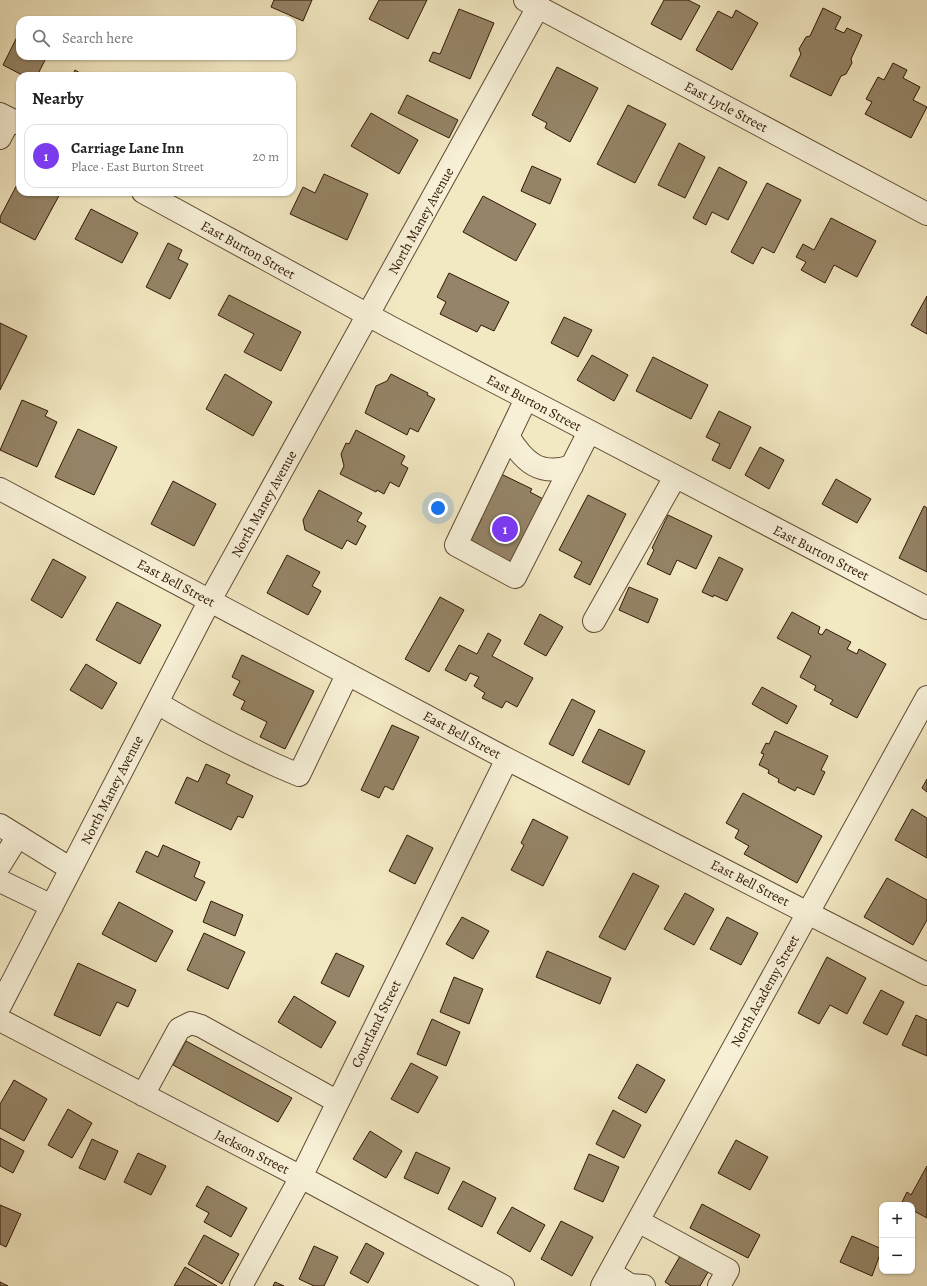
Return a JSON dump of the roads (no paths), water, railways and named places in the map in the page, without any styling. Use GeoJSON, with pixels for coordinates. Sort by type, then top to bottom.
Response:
{"type":"FeatureCollection","features":[{"type":"Feature","properties":{"kind":"street","name":"East Lytle Street"},"geometry":{"type":"LineString","coordinates":[[531,4],[927,214]]}},
{"type":"Feature","properties":{"kind":"street","name":"North Maney Avenue"},"geometry":{"type":"LineString","coordinates":[[0,1006],[209,602],[369,316],[531,4]]}},
{"type":"Feature","properties":{"kind":"street"},"geometry":{"type":"LineString","coordinates":[[0,138],[10,119]]}},
{"type":"Feature","properties":{"kind":"street","name":"East Burton Street"},"geometry":{"type":"LineString","coordinates":[[150,196],[369,316],[675,478],[927,608]]}},
{"type":"Feature","properties":{"kind":"street"},"geometry":{"type":"LineString","coordinates":[[526,399],[456,545],[515,578],[589,432]]}},
{"type":"Feature","properties":{"kind":"street"},"geometry":{"type":"LineString","coordinates":[[508,436],[518,452],[540,469],[561,470],[572,466]]}},
{"type":"Feature","properties":{"kind":"street"},"geometry":{"type":"LineString","coordinates":[[594,621],[675,478]]}},
{"type":"Feature","properties":{"kind":"street","name":"East Bell Street"},"geometry":{"type":"LineString","coordinates":[[0,489],[209,602],[507,759],[927,974]]}},
{"type":"Feature","properties":{"kind":"street"},"geometry":{"type":"LineString","coordinates":[[157,703],[200,728],[267,762],[299,775],[348,675]]}},
{"type":"Feature","properties":{"kind":"street","name":"North Academy Street"},"geometry":{"type":"LineString","coordinates":[[606,1279],[927,697]]}},
{"type":"Feature","properties":{"kind":"street","name":"Courtland Street"},"geometry":{"type":"LineString","coordinates":[[241,1286],[301,1177],[507,759]]}},
{"type":"Feature","properties":{"kind":"street"},"geometry":{"type":"LineString","coordinates":[[0,865],[9,830],[71,869]]}},
{"type":"Feature","properties":{"kind":"street"},"geometry":{"type":"LineString","coordinates":[[0,881],[52,906]]}},
{"type":"Feature","properties":{"kind":"street","name":"Jackson Street"},"geometry":{"type":"LineString","coordinates":[[0,1020],[301,1177],[503,1286]]}},
{"type":"Feature","properties":{"kind":"street"},"geometry":{"type":"LineString","coordinates":[[143,1095],[179,1028],[191,1024],[201,1026],[338,1102]]}},
{"type":"Feature","properties":{"kind":"street"},"geometry":{"type":"LineString","coordinates":[[638,1221],[728,1270],[719,1286]]}},
{"type":"Feature","properties":{"kind":"street"},"geometry":{"type":"LineString","coordinates":[[606,1279],[630,1285],[644,1286]]}},
{"type":"Feature","properties":{"kind":"place","name":"Carriage Lane Inn"},"geometry":{"type":"Point","coordinates":[505,529]}}]}
